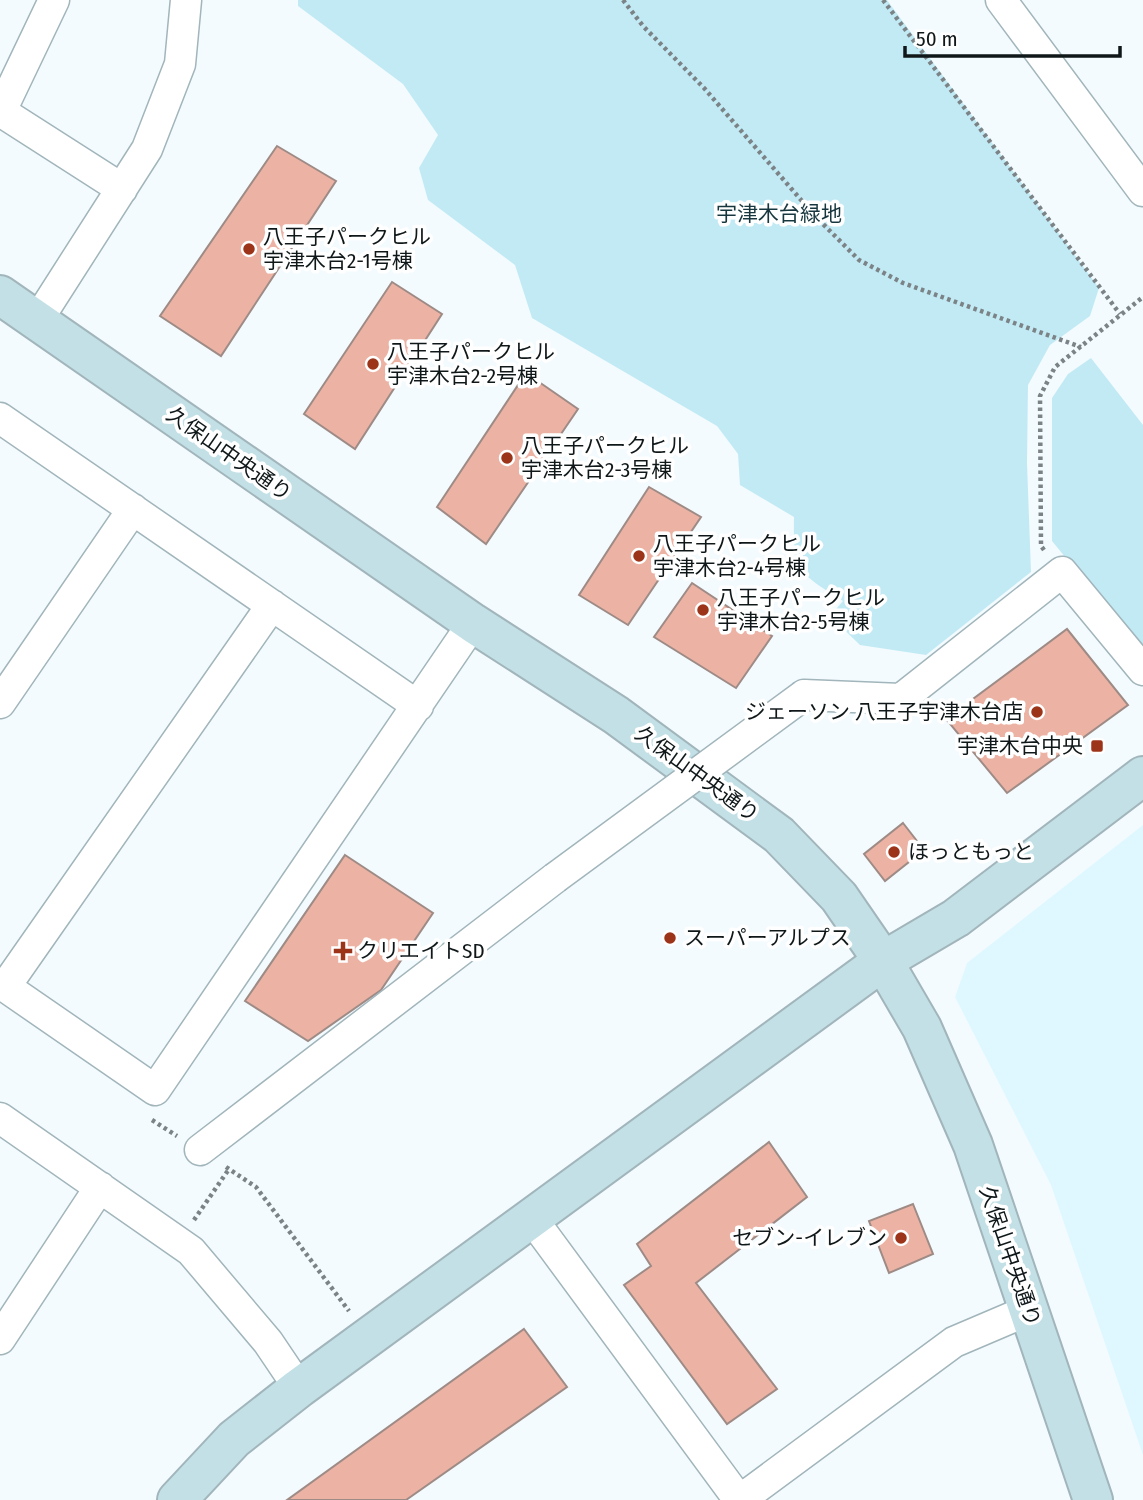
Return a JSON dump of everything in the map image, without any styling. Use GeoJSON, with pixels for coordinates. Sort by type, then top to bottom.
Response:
{"type":"FeatureCollection","features":[{"type":"Feature","properties":{"kind":"street"},"geometry":{"type":"LineString","coordinates":[[54,0],[1,111],[122,188]]}},
{"type":"Feature","properties":{"kind":"street"},"geometry":{"type":"LineString","coordinates":[[37,321],[147,149],[180,64],[186,0]]}},
{"type":"Feature","properties":{"kind":"street"},"geometry":{"type":"LineString","coordinates":[[1001,0],[1143,191]]}},
{"type":"Feature","properties":{"kind":"street","name":"久保山中央通り"},"geometry":{"type":"LineString","coordinates":[[0,295],[473,623],[616,715],[779,835],[839,897],[883,961],[922,1028],[973,1145],[1093,1500]]}},
{"type":"Feature","properties":{"kind":"street"},"geometry":{"type":"LineString","coordinates":[[0,418],[418,706]]}},
{"type":"Feature","properties":{"kind":"street"},"geometry":{"type":"LineString","coordinates":[[0,703],[133,509]]}},
{"type":"Feature","properties":{"kind":"street"},"geometry":{"type":"LineString","coordinates":[[200,1150],[555,878],[804,695],[901,699],[1062,572],[1143,670]]}},
{"type":"Feature","properties":{"kind":"street"},"geometry":{"type":"LineString","coordinates":[[272,606],[3,985],[155,1090],[473,623]]}},
{"type":"Feature","properties":{"kind":"street"},"geometry":{"type":"LineString","coordinates":[[177,1500],[234,1439],[299,1388],[530,1216],[883,961],[956,918],[1143,776]]}},
{"type":"Feature","properties":{"kind":"street"},"geometry":{"type":"LineString","coordinates":[[0,1118],[191,1251],[268,1342],[299,1388]]}},
{"type":"Feature","properties":{"kind":"street"},"geometry":{"type":"LineString","coordinates":[[0,1339],[100,1187]]}},
{"type":"Feature","properties":{"kind":"street"},"geometry":{"type":"LineString","coordinates":[[530,1216],[740,1500],[954,1342],[1029,1310]]}},
{"type":"Feature","properties":{"kind":"path"},"geometry":{"type":"LineString","coordinates":[[623,0],[643,26],[704,88],[815,216],[859,260],[903,283],[1081,347]]}},
{"type":"Feature","properties":{"kind":"path"},"geometry":{"type":"LineString","coordinates":[[883,0],[1120,314]]}},
{"type":"Feature","properties":{"kind":"path"},"geometry":{"type":"LineString","coordinates":[[1062,572],[1041,546],[1040,396],[1055,367],[1143,297]]}},
{"type":"Feature","properties":{"kind":"path"},"geometry":{"type":"LineString","coordinates":[[179,1242],[229,1169]]}},
{"type":"Feature","properties":{"kind":"shaded area"},"geometry":{"type":"Polygon","coordinates":[[[1143,825],[1143,1455],[1051,1185],[955,997],[967,963],[1143,825]]]}},
{"type":"Feature","properties":{"kind":"green space","name":"宇津木台緑地"},"geometry":{"type":"Polygon","coordinates":[[[298,0],[887,0],[1099,288],[1090,316],[1050,345],[1028,385],[1027,463],[1031,572],[926,655],[860,645],[830,616],[843,601],[801,569],[795,549],[794,517],[740,485],[738,454],[717,426],[532,318],[515,265],[428,200],[419,168],[438,135],[403,84],[298,6],[298,0]]]}},
{"type":"Feature","properties":{"kind":"green space"},"geometry":{"type":"Polygon","coordinates":[[[1091,358],[1143,425],[1143,652],[1052,541],[1052,398],[1068,374],[1091,358]]]}},
{"type":"Feature","properties":{"kind":"building","name":"八王子パークヒル 宇津木台2-1号棟"},"geometry":{"type":"Polygon","coordinates":[[[277,146],[336,181],[221,356],[160,316],[277,146]]]}},
{"type":"Feature","properties":{"kind":"building","name":"八王子パークヒル 宇津木台2-2号棟"},"geometry":{"type":"Polygon","coordinates":[[[392,282],[442,314],[355,449],[304,414],[392,282]]]}},
{"type":"Feature","properties":{"kind":"building","name":"八王子パークヒル 宇津木台2-3号棟"},"geometry":{"type":"Polygon","coordinates":[[[526,373],[578,409],[486,544],[437,507],[526,373]]]}},
{"type":"Feature","properties":{"kind":"building","name":"八王子パークヒル 宇津木台2-4号棟"},"geometry":{"type":"Polygon","coordinates":[[[649,487],[701,517],[628,625],[579,595],[649,487]]]}},
{"type":"Feature","properties":{"kind":"building","name":"八王子パークヒル 宇津木台2-5号棟"},"geometry":{"type":"Polygon","coordinates":[[[692,583],[772,636],[736,688],[654,637],[692,583]]]}},
{"type":"Feature","properties":{"kind":"building","name":"ジェーソン 八王子宇津木台店"},"geometry":{"type":"Polygon","coordinates":[[[1067,629],[1128,705],[1007,793],[946,719],[1067,629]]]}},
{"type":"Feature","properties":{"kind":"building","name":"ほっともっと"},"geometry":{"type":"Polygon","coordinates":[[[903,823],[924,850],[885,881],[864,854],[903,823]]]}},
{"type":"Feature","properties":{"kind":"building","name":"クリエイトSD"},"geometry":{"type":"Polygon","coordinates":[[[345,855],[433,913],[381,990],[308,1041],[245,1001],[345,855]]]}},
{"type":"Feature","properties":{"kind":"building"},"geometry":{"type":"Polygon","coordinates":[[[769,1142],[807,1197],[696,1283],[777,1389],[727,1424],[624,1285],[651,1266],[637,1244],[769,1142]]]}},
{"type":"Feature","properties":{"kind":"building","name":"セブン-イレブン"},"geometry":{"type":"Polygon","coordinates":[[[913,1204],[933,1254],[889,1273],[869,1221],[913,1204]]]}},
{"type":"Feature","properties":{"kind":"building"},"geometry":{"type":"Polygon","coordinates":[[[524,1329],[567,1387],[406,1500],[287,1500],[524,1329]]]}},
{"type":"Feature","properties":{"kind":"place","name":"八王子パークヒル 宇津木台2-1号棟"},"geometry":{"type":"Point","coordinates":[249,249]}},
{"type":"Feature","properties":{"kind":"place","name":"八王子パークヒル 宇津木台2-2号棟"},"geometry":{"type":"Point","coordinates":[373,364]}},
{"type":"Feature","properties":{"kind":"place","name":"八王子パークヒル 宇津木台2-3号棟"},"geometry":{"type":"Point","coordinates":[507,458]}},
{"type":"Feature","properties":{"kind":"place","name":"八王子パークヒル 宇津木台2-4号棟"},"geometry":{"type":"Point","coordinates":[639,556]}},
{"type":"Feature","properties":{"kind":"place","name":"八王子パークヒル 宇津木台2-5号棟"},"geometry":{"type":"Point","coordinates":[703,610]}},
{"type":"Feature","properties":{"kind":"place","name":"ジェーソン 八王子宇津木台店"},"geometry":{"type":"Point","coordinates":[1037,712]}},
{"type":"Feature","properties":{"kind":"place","name":"宇津木台中央"},"geometry":{"type":"Point","coordinates":[1097,746]}},
{"type":"Feature","properties":{"kind":"place","name":"ほっともっと"},"geometry":{"type":"Point","coordinates":[894,852]}},
{"type":"Feature","properties":{"kind":"place","name":"スーパーアルプス"},"geometry":{"type":"Point","coordinates":[670,938]}},
{"type":"Feature","properties":{"kind":"place","name":"クリエイトSD"},"geometry":{"type":"Point","coordinates":[343,951]}},
{"type":"Feature","properties":{"kind":"place","name":"セブン-イレブン"},"geometry":{"type":"Point","coordinates":[901,1238]}}]}
